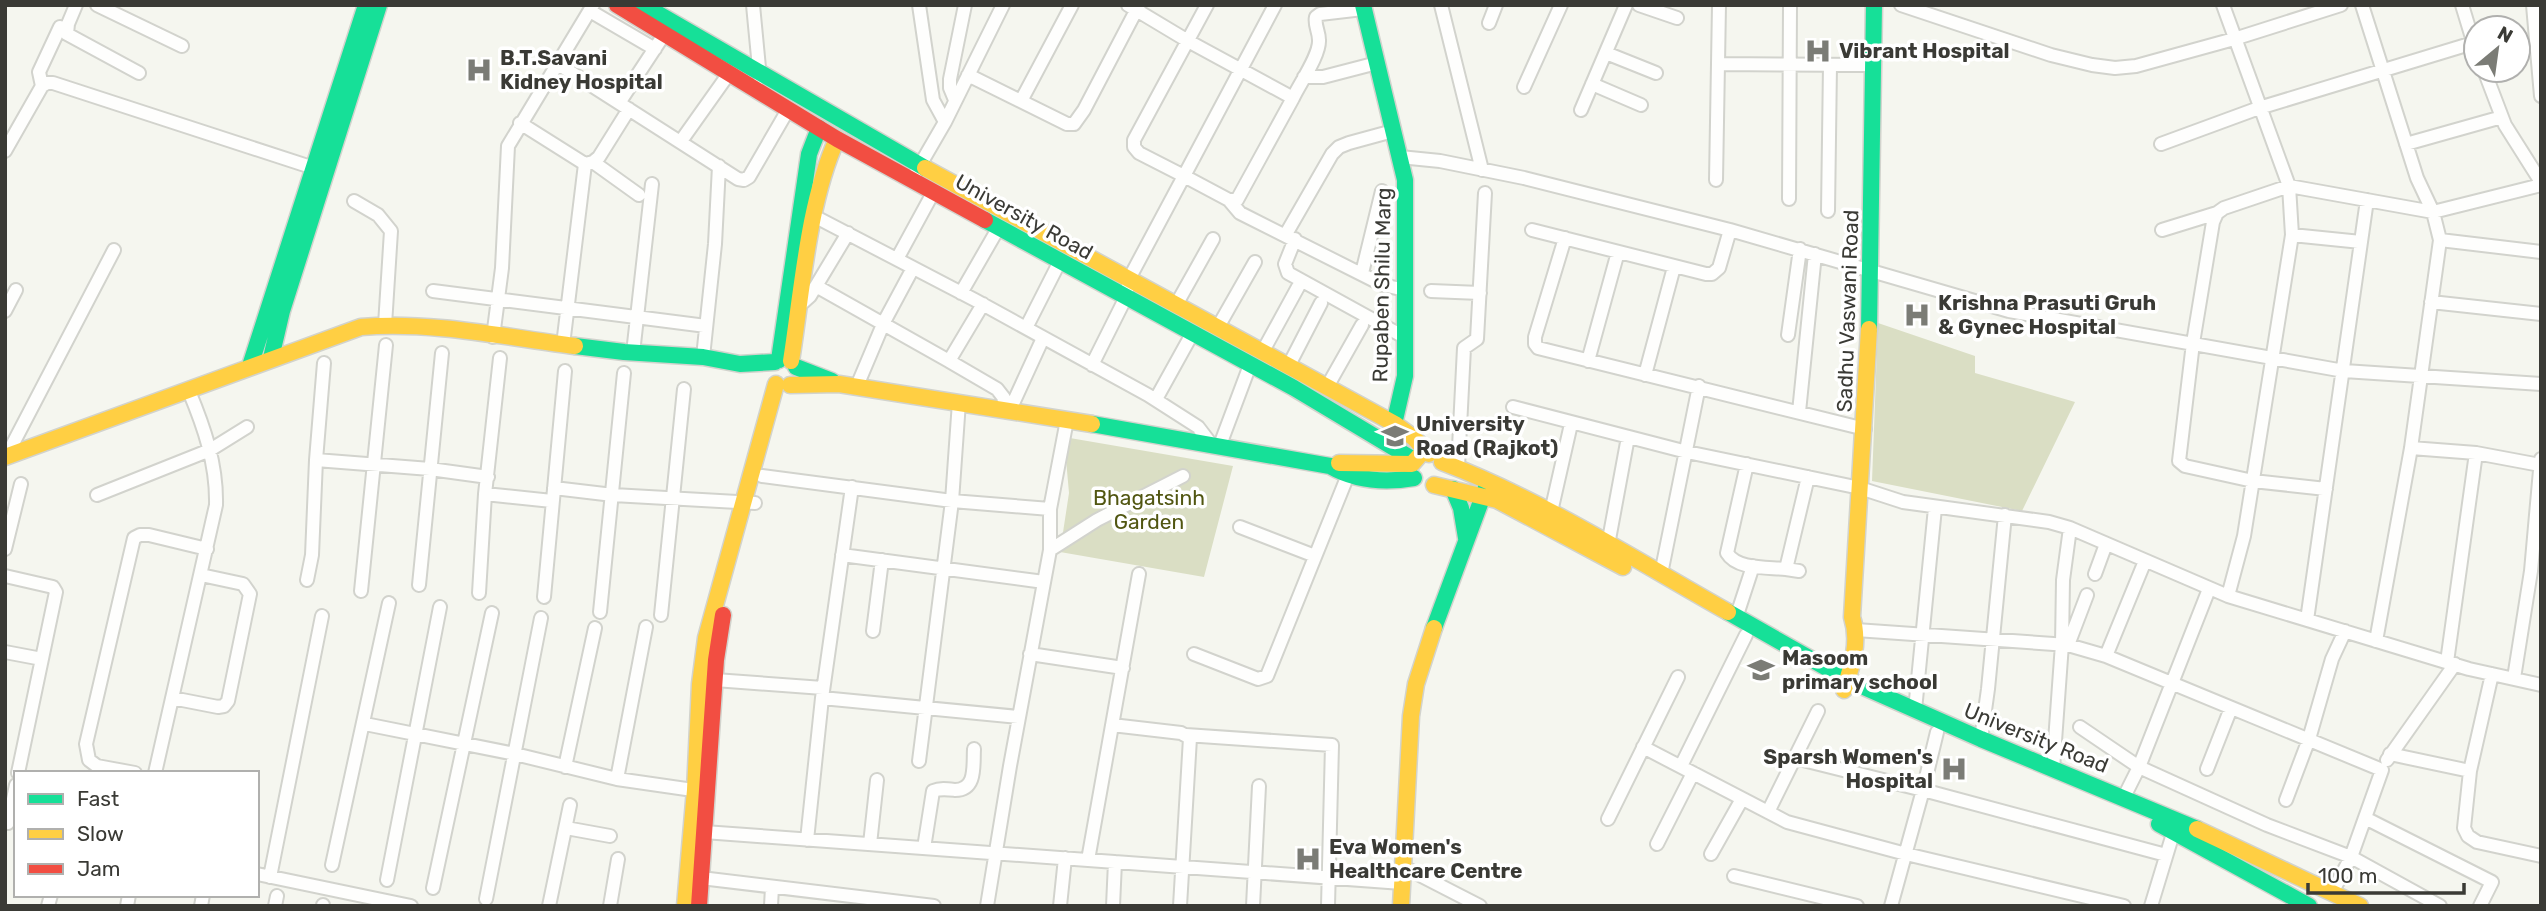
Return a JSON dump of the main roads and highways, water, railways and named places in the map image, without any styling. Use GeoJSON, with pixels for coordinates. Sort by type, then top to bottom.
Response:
{"type":"FeatureCollection","features":[{"type":"Feature","properties":{"kind":"place","name":"Vibrant Hospital"},"geometry":{"type":"Point","coordinates":[1818,51]}},
{"type":"Feature","properties":{"kind":"place","name":"B.T.Savani Kidney Hospital"},"geometry":{"type":"Point","coordinates":[479,70]}},
{"type":"Feature","properties":{"kind":"place","name":"Krishna Prasuti Gruh & Gynec Hospital"},"geometry":{"type":"Point","coordinates":[1917,315]}},
{"type":"Feature","properties":{"kind":"place","name":"University Road (Rajkot)"},"geometry":{"type":"Point","coordinates":[1395,436]}},
{"type":"Feature","properties":{"kind":"place","name":"Masoom primary school"},"geometry":{"type":"Point","coordinates":[1761,670]}},
{"type":"Feature","properties":{"kind":"place","name":"Sparsh Women's Hospital"},"geometry":{"type":"Point","coordinates":[1954,769]}},
{"type":"Feature","properties":{"kind":"place","name":"Eva Women's Healthcare Centre"},"geometry":{"type":"Point","coordinates":[1308,859]}},
{"type":"Feature","properties":{"kind":"park label","name":"Bhagatsinh Garden"},"geometry":{"type":"Point","coordinates":[1149,510]}}]}
